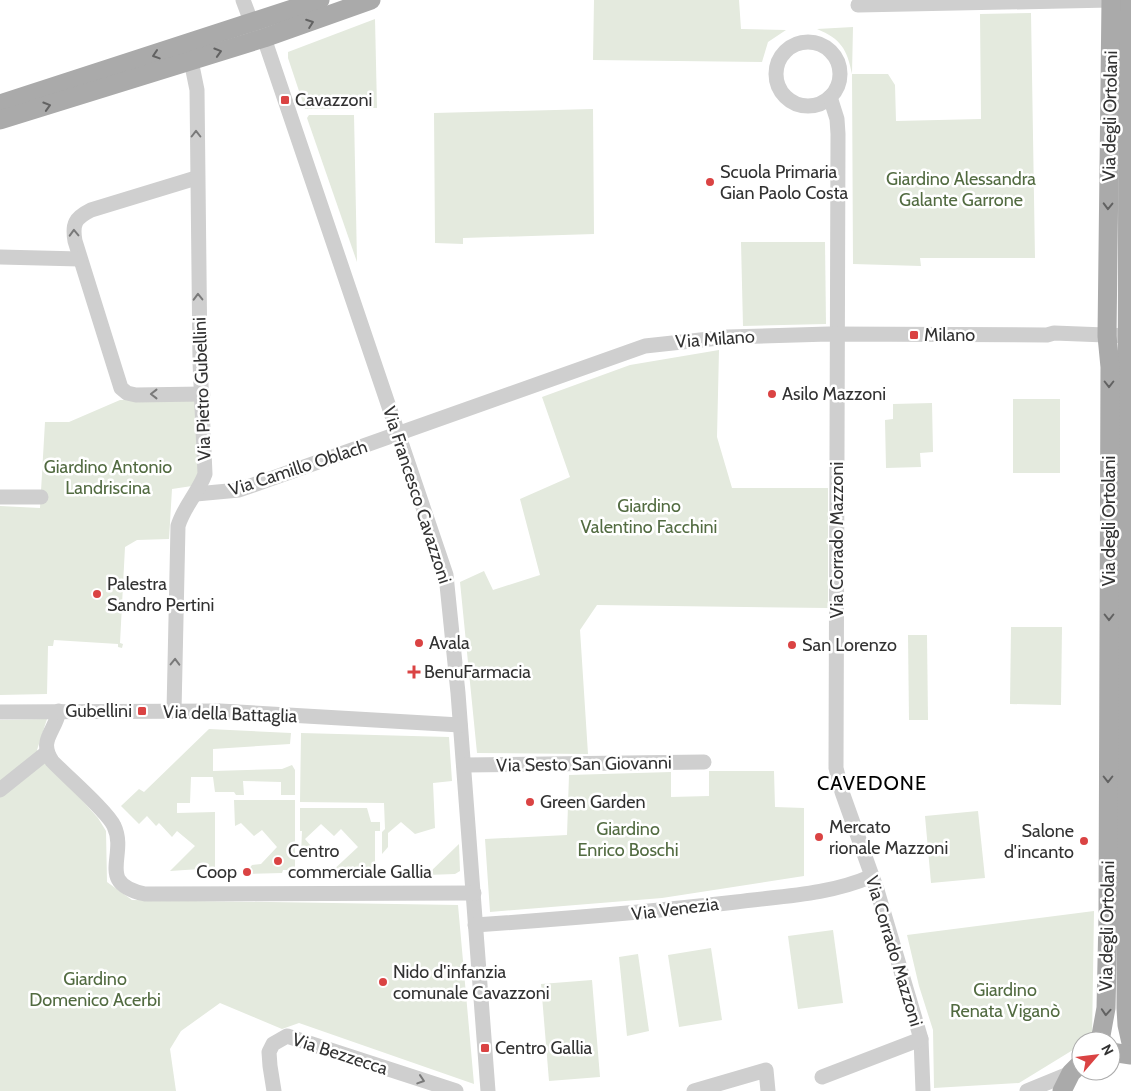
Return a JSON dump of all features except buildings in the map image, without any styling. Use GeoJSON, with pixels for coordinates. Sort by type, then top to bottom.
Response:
{"type":"FeatureCollection","features":[{"type":"Feature","properties":{"kind":"main road"},"geometry":{"type":"LineString","coordinates":[[0,120],[190,52],[252,24],[320,0]]}},
{"type":"Feature","properties":{"kind":"main road"},"geometry":{"type":"LineString","coordinates":[[0,104],[190,52],[264,38],[371,0]]}},
{"type":"Feature","properties":{"kind":"main road","name":"Via degli Ortolani"},"geometry":{"type":"LineString","coordinates":[[1102,1031],[1106,1008],[1108,917],[1110,367],[1107,336],[1111,0]]}},
{"type":"Feature","properties":{"kind":"main road","name":"Via degli Ortolani"},"geometry":{"type":"LineString","coordinates":[[1128,0],[1129,782],[1126,1025],[1131,1043]]}},
{"type":"Feature","properties":{"kind":"main road"},"geometry":{"type":"LineString","coordinates":[[1062,1091],[1071,1076]]}},
{"type":"Feature","properties":{"kind":"street"},"geometry":{"type":"LineString","coordinates":[[243,0],[252,24],[264,38]]}},
{"type":"Feature","properties":{"kind":"street","name":"Via degli Ortolani"},"geometry":{"type":"LineString","coordinates":[[858,5],[1111,0]]}},
{"type":"Feature","properties":{"kind":"street","name":"Via Francesco Cavazzoni"},"geometry":{"type":"LineString","coordinates":[[264,38],[446,575],[464,765],[488,1091]]}},
{"type":"Feature","properties":{"kind":"street"},"geometry":{"type":"LineString","coordinates":[[807,41],[817,42],[833,53],[838,62],[839,80],[830,97],[822,103],[803,106],[786,98],[776,81],[775,72],[782,54],[798,43],[807,41]]}},
{"type":"Feature","properties":{"kind":"street","name":"Via Pietro Gubellini"},"geometry":{"type":"LineString","coordinates":[[174,710],[178,526],[186,505],[196,494],[205,474],[203,394],[200,362],[196,178],[197,90],[190,52]]}},
{"type":"Feature","properties":{"kind":"street","name":"Via Corrado Mazzoni"},"geometry":{"type":"LineString","coordinates":[[830,97],[837,119],[838,134],[836,768],[872,876],[921,1039],[923,1091]]}},
{"type":"Feature","properties":{"kind":"street"},"geometry":{"type":"LineString","coordinates":[[196,178],[91,210],[76,218],[73,228],[80,259],[121,388],[127,393],[136,394],[203,394]]}},
{"type":"Feature","properties":{"kind":"street"},"geometry":{"type":"LineString","coordinates":[[0,257],[80,259]]}},
{"type":"Feature","properties":{"kind":"street","name":"Via Milano"},"geometry":{"type":"LineString","coordinates":[[398,435],[645,346],[728,336],[1047,335],[1054,333],[1129,336]]}},
{"type":"Feature","properties":{"kind":"street","name":"Via Camillo Oblach"},"geometry":{"type":"LineString","coordinates":[[196,494],[238,490],[398,435]]}},
{"type":"Feature","properties":{"kind":"street"},"geometry":{"type":"LineString","coordinates":[[0,497],[41,497]]}},
{"type":"Feature","properties":{"kind":"street","name":"Via della Battaglia"},"geometry":{"type":"LineString","coordinates":[[0,712],[174,710],[460,725]]}},
{"type":"Feature","properties":{"kind":"street"},"geometry":{"type":"LineString","coordinates":[[59,711],[56,723],[48,737],[46,753],[111,820],[117,835],[115,872],[118,880],[132,891],[144,894],[474,893]]}},
{"type":"Feature","properties":{"kind":"street"},"geometry":{"type":"LineString","coordinates":[[0,790],[46,753]]}},
{"type":"Feature","properties":{"kind":"street","name":"Via Sesto San Giovanni"},"geometry":{"type":"LineString","coordinates":[[464,765],[704,762]]}},
{"type":"Feature","properties":{"kind":"street","name":"Via Venezia"},"geometry":{"type":"LineString","coordinates":[[475,925],[621,915],[806,894],[837,889],[872,876]]}},
{"type":"Feature","properties":{"kind":"street","name":"Via Bezzecca"},"geometry":{"type":"LineString","coordinates":[[274,1091],[269,1052],[272,1044],[287,1036],[456,1091]]}},
{"type":"Feature","properties":{"kind":"street"},"geometry":{"type":"LineString","coordinates":[[822,1077],[921,1039]]}},
{"type":"Feature","properties":{"kind":"street"},"geometry":{"type":"LineString","coordinates":[[694,1091],[766,1070],[768,1091]]}},
{"type":"Feature","properties":{"kind":"street"},"geometry":{"type":"LineString","coordinates":[[1027,1091],[1071,1070]]}},
{"type":"Feature","properties":{"kind":"green space"},"geometry":{"type":"Polygon","coordinates":[[[594,0],[739,0],[741,29],[786,30],[768,42],[762,62],[593,60],[594,0]]]}},
{"type":"Feature","properties":{"kind":"green space","name":"Giardino Alessandra Galante Garrone"},"geometry":{"type":"Polygon","coordinates":[[[1031,13],[1035,258],[920,258],[921,266],[853,264],[852,74],[888,74],[895,85],[896,121],[981,119],[980,14],[1031,13]]]}},
{"type":"Feature","properties":{"kind":"green space"},"geometry":{"type":"Polygon","coordinates":[[[375,19],[377,108],[305,109],[288,58],[288,52],[375,19]]]}},
{"type":"Feature","properties":{"kind":"green space"},"geometry":{"type":"Polygon","coordinates":[[[853,27],[852,74],[848,58],[842,46],[832,37],[817,29],[853,27]]]}},
{"type":"Feature","properties":{"kind":"green space"},"geometry":{"type":"Polygon","coordinates":[[[593,109],[594,234],[463,238],[463,244],[435,243],[434,113],[593,109]]]}},
{"type":"Feature","properties":{"kind":"green space"},"geometry":{"type":"Polygon","coordinates":[[[309,115],[354,115],[357,262],[307,118],[309,115]]]}},
{"type":"Feature","properties":{"kind":"green space"},"geometry":{"type":"Polygon","coordinates":[[[741,242],[825,242],[826,324],[743,326],[741,242]]]}},
{"type":"Feature","properties":{"kind":"green space","name":"Giardino Valentino Facchini"},"geometry":{"type":"Polygon","coordinates":[[[719,350],[717,437],[732,488],[828,488],[828,608],[597,605],[580,630],[588,754],[477,753],[460,582],[484,571],[493,590],[540,575],[520,499],[570,477],[542,397],[630,365],[719,350]]]}},
{"type":"Feature","properties":{"kind":"green space"},"geometry":{"type":"Polygon","coordinates":[[[1013,399],[1060,399],[1060,473],[1013,473],[1013,399]]]}},
{"type":"Feature","properties":{"kind":"green space","name":"Giardino Antonio Landriscina"},"geometry":{"type":"Polygon","coordinates":[[[120,400],[197,400],[199,475],[192,486],[172,489],[169,539],[137,540],[125,547],[120,643],[123,644],[122,648],[118,647],[118,644],[54,640],[53,646],[48,646],[47,694],[0,695],[0,506],[40,508],[45,422],[69,422],[120,400]]]}},
{"type":"Feature","properties":{"kind":"green space"},"geometry":{"type":"Polygon","coordinates":[[[932,403],[933,452],[920,453],[921,467],[886,468],[885,420],[893,419],[893,404],[932,403]]]}},
{"type":"Feature","properties":{"kind":"green space"},"geometry":{"type":"Polygon","coordinates":[[[1011,627],[1062,627],[1061,705],[1010,704],[1011,627]]]}},
{"type":"Feature","properties":{"kind":"green space"},"geometry":{"type":"Polygon","coordinates":[[[908,635],[927,635],[928,720],[909,720],[908,635]]]}},
{"type":"Feature","properties":{"kind":"green space","name":"Giardino Domenico Acerbi"},"geometry":{"type":"Polygon","coordinates":[[[47,719],[37,750],[98,818],[106,831],[107,882],[132,900],[458,905],[474,1084],[299,1023],[282,1029],[220,1003],[181,1031],[170,1049],[176,1091],[0,1091],[0,720],[47,719]]]}},
{"type":"Feature","properties":{"kind":"green space"},"geometry":{"type":"Polygon","coordinates":[[[209,729],[291,733],[290,744],[213,749],[213,771],[282,769],[292,765],[295,770],[295,795],[281,795],[281,782],[243,781],[244,795],[236,795],[234,792],[215,792],[213,777],[191,777],[190,803],[177,803],[177,813],[215,812],[215,868],[170,871],[195,846],[177,831],[172,837],[159,823],[156,826],[147,816],[139,824],[121,806],[139,789],[144,792],[209,729]]]}},
{"type":"Feature","properties":{"kind":"green space"},"geometry":{"type":"Polygon","coordinates":[[[301,733],[449,737],[452,781],[433,783],[435,828],[415,834],[401,822],[388,833],[388,847],[382,854],[382,832],[385,829],[384,803],[300,802],[301,733]]]}},
{"type":"Feature","properties":{"kind":"green space","name":"Giardino Enrico Boschi"},"geometry":{"type":"Polygon","coordinates":[[[709,771],[774,771],[775,807],[804,808],[804,876],[662,898],[490,912],[485,839],[567,835],[569,775],[671,772],[671,797],[709,796],[709,771]]]}},
{"type":"Feature","properties":{"kind":"green space"},"geometry":{"type":"Polygon","coordinates":[[[234,800],[295,800],[295,870],[283,870],[282,873],[245,874],[252,865],[261,864],[277,847],[262,830],[254,836],[241,823],[235,826],[234,800]]]}},
{"type":"Feature","properties":{"kind":"green space"},"geometry":{"type":"Polygon","coordinates":[[[300,808],[367,808],[371,822],[380,822],[380,831],[375,831],[375,871],[330,873],[358,847],[341,829],[334,836],[321,824],[305,839],[311,846],[301,855],[302,831],[300,831],[300,808]]]}},
{"type":"Feature","properties":{"kind":"green space"},"geometry":{"type":"Polygon","coordinates":[[[978,811],[985,878],[931,883],[925,816],[978,811]]]}},
{"type":"Feature","properties":{"kind":"green space"},"geometry":{"type":"Polygon","coordinates":[[[459,844],[460,871],[455,874],[427,875],[459,844]]]}},
{"type":"Feature","properties":{"kind":"green space","name":"Giardino Renata Viganò"},"geometry":{"type":"Polygon","coordinates":[[[1094,911],[1092,1031],[1071,1031],[1071,1051],[1019,1083],[934,1088],[933,1030],[919,986],[907,935],[1094,911]]]}},
{"type":"Feature","properties":{"kind":"green space"},"geometry":{"type":"Polygon","coordinates":[[[833,930],[843,1003],[798,1009],[788,936],[833,930]]]}},
{"type":"Feature","properties":{"kind":"green space"},"geometry":{"type":"Polygon","coordinates":[[[711,948],[722,1020],[679,1027],[668,955],[711,948]]]}},
{"type":"Feature","properties":{"kind":"green space"},"geometry":{"type":"Polygon","coordinates":[[[638,954],[649,1031],[627,1036],[619,957],[638,954]]]}},
{"type":"Feature","properties":{"kind":"green space"},"geometry":{"type":"Polygon","coordinates":[[[592,980],[600,1077],[549,1081],[541,984],[592,980]]]}},
{"type":"Feature","properties":{"kind":"place","name":"Cavazzoni"},"geometry":{"type":"Point","coordinates":[285,100]}},
{"type":"Feature","properties":{"kind":"place","name":"Scuola Primaria Gian Paolo Costa"},"geometry":{"type":"Point","coordinates":[710,182]}},
{"type":"Feature","properties":{"kind":"place","name":"Milano"},"geometry":{"type":"Point","coordinates":[914,335]}},
{"type":"Feature","properties":{"kind":"place","name":"Asilo Mazzoni"},"geometry":{"type":"Point","coordinates":[772,394]}},
{"type":"Feature","properties":{"kind":"place","name":"Palestra Sandro Pertini"},"geometry":{"type":"Point","coordinates":[97,594]}},
{"type":"Feature","properties":{"kind":"place","name":"Avala"},"geometry":{"type":"Point","coordinates":[419,643]}},
{"type":"Feature","properties":{"kind":"place","name":"San Lorenzo"},"geometry":{"type":"Point","coordinates":[792,645]}},
{"type":"Feature","properties":{"kind":"place","name":"BenuFarmacia"},"geometry":{"type":"Point","coordinates":[414,672]}},
{"type":"Feature","properties":{"kind":"place","name":"Gubellini"},"geometry":{"type":"Point","coordinates":[142,711]}},
{"type":"Feature","properties":{"kind":"place","name":"Green Garden"},"geometry":{"type":"Point","coordinates":[530,802]}},
{"type":"Feature","properties":{"kind":"place","name":"Mercato rionale Mazzoni"},"geometry":{"type":"Point","coordinates":[819,837]}},
{"type":"Feature","properties":{"kind":"place","name":"Salone d'incanto"},"geometry":{"type":"Point","coordinates":[1084,841]}},
{"type":"Feature","properties":{"kind":"place","name":"Centro commerciale Gallia"},"geometry":{"type":"Point","coordinates":[278,861]}},
{"type":"Feature","properties":{"kind":"place","name":"Coop"},"geometry":{"type":"Point","coordinates":[247,872]}},
{"type":"Feature","properties":{"kind":"place","name":"Nido d'infanzia comunale Cavazzoni"},"geometry":{"type":"Point","coordinates":[383,982]}},
{"type":"Feature","properties":{"kind":"place","name":"Centro Gallia"},"geometry":{"type":"Point","coordinates":[485,1048]}},
{"type":"Feature","properties":{"kind":"district","name":"CAVEDONE"},"geometry":{"type":"Point","coordinates":[872,783]}}]}
